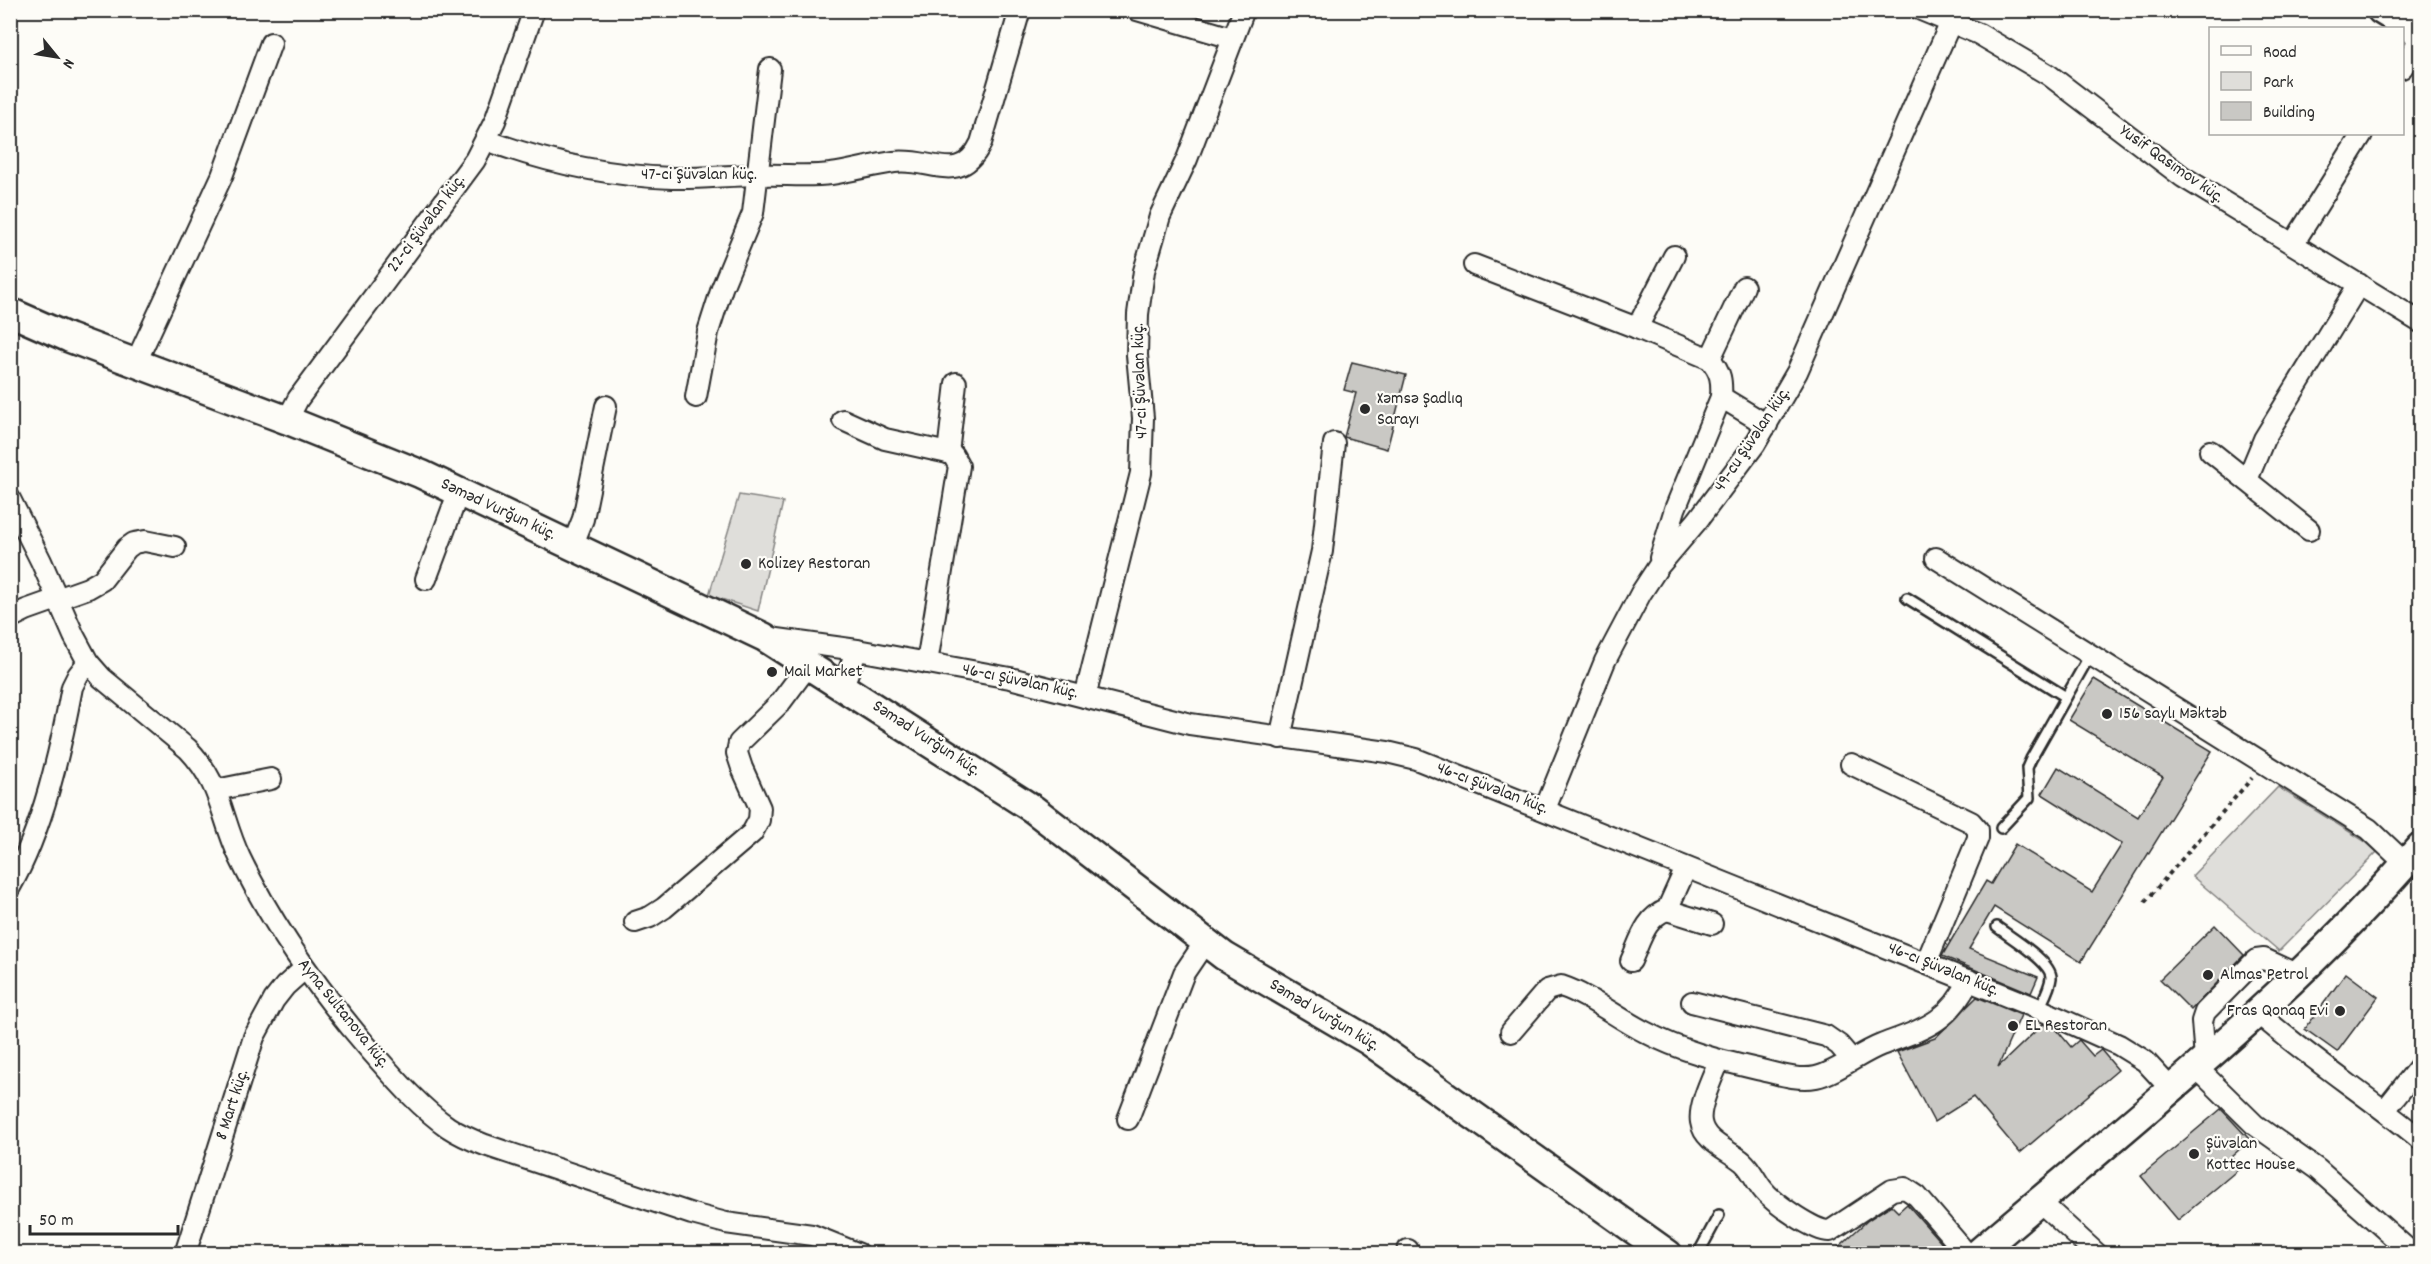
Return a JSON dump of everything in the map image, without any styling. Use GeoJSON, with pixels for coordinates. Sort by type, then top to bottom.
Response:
{"type":"FeatureCollection","features":[{"type":"Feature","properties":{"kind":"street","name":"22-ci Şüvəlan küç."},"geometry":{"type":"LineString","coordinates":[[287,420],[298,399],[453,190],[486,140],[534,10]]}},
{"type":"Feature","properties":{"kind":"street","name":"47-ci Şüvəlan küç."},"geometry":{"type":"LineString","coordinates":[[486,140],[541,157],[619,174],[673,178],[830,174],[905,160],[952,168],[964,166],[974,157],[981,143],[1020,10]]}},
{"type":"Feature","properties":{"kind":"street"},"geometry":{"type":"LineString","coordinates":[[1137,10],[1232,38]]}},
{"type":"Feature","properties":{"kind":"street","name":"47-ci Şüvəlan küç."},"geometry":{"type":"LineString","coordinates":[[1085,697],[1141,473],[1143,418],[1137,354],[1138,314],[1144,271],[1160,216],[1187,159],[1244,10]]}},
{"type":"Feature","properties":{"kind":"street","name":"Yusif Qasımov küç."},"geometry":{"type":"LineString","coordinates":[[1922,10],[1999,45],[2049,75],[2182,177],[2421,322]]}},
{"type":"Feature","properties":{"kind":"street"},"geometry":{"type":"LineString","coordinates":[[2381,10],[2421,34]]}},
{"type":"Feature","properties":{"kind":"street","name":"49-cu Şüvəlan küç."},"geometry":{"type":"LineString","coordinates":[[1545,809],[1620,630],[1658,567],[1703,512],[1767,425],[1797,372],[1951,22]]}},
{"type":"Feature","properties":{"kind":"street"},"geometry":{"type":"LineString","coordinates":[[2404,66],[2421,39]]}},
{"type":"Feature","properties":{"kind":"street"},"geometry":{"type":"LineString","coordinates":[[136,362],[222,176],[271,43]]}},
{"type":"Feature","properties":{"kind":"street"},"geometry":{"type":"LineString","coordinates":[[696,397],[708,332],[722,288],[753,213],[770,69]]}},
{"type":"Feature","properties":{"kind":"street"},"geometry":{"type":"LineString","coordinates":[[2293,244],[2361,135]]}},
{"type":"Feature","properties":{"kind":"street"},"geometry":{"type":"LineString","coordinates":[[1637,328],[1674,256]]}},
{"type":"Feature","properties":{"kind":"street"},"geometry":{"type":"LineString","coordinates":[[1474,265],[1637,328],[1710,359],[1718,368],[1722,380],[1721,397],[1675,509],[1658,567]]}},
{"type":"Feature","properties":{"kind":"street"},"geometry":{"type":"LineString","coordinates":[[2247,480],[2264,439],[2359,284]]}},
{"type":"Feature","properties":{"kind":"street"},"geometry":{"type":"LineString","coordinates":[[1710,359],[1744,287]]}},
{"type":"Feature","properties":{"kind":"street","name":"Səməd Vurğun küç."},"geometry":{"type":"LineString","coordinates":[[10,312],[69,338],[287,420],[459,491],[764,637],[843,685],[1033,809],[1205,942],[1239,965],[1369,1041],[1668,1254]]}},
{"type":"Feature","properties":{"kind":"street"},"geometry":{"type":"LineString","coordinates":[[948,453],[956,383]]}},
{"type":"Feature","properties":{"kind":"street"},"geometry":{"type":"LineString","coordinates":[[1721,397],[1767,425]]}},
{"type":"Feature","properties":{"kind":"street"},"geometry":{"type":"LineString","coordinates":[[573,544],[583,519],[606,406]]}},
{"type":"Feature","properties":{"kind":"street"},"geometry":{"type":"LineString","coordinates":[[843,420],[885,439],[948,453],[953,455],[959,466],[927,663]]}},
{"type":"Feature","properties":{"kind":"street"},"geometry":{"type":"LineString","coordinates":[[1280,738],[1322,551],[1334,443]]}},
{"type":"Feature","properties":{"kind":"street"},"geometry":{"type":"LineString","coordinates":[[2210,451],[2309,530]]}},
{"type":"Feature","properties":{"kind":"street"},"geometry":{"type":"LineString","coordinates":[[426,579],[459,491]]}},
{"type":"Feature","properties":{"kind":"street","name":"Ayna Sultanova küç."},"geometry":{"type":"LineString","coordinates":[[10,499],[88,662],[102,678],[188,749],[208,773],[240,859],[304,969],[390,1074],[438,1120],[463,1136],[661,1205],[726,1222],[812,1235],[859,1254]]}},
{"type":"Feature","properties":{"kind":"street"},"geometry":{"type":"LineString","coordinates":[[10,618],[26,609],[88,588],[102,580],[127,548],[134,543],[145,541],[176,547]]}},
{"type":"Feature","properties":{"kind":"street"},"geometry":{"type":"LineString","coordinates":[[1936,558],[2413,855],[2259,1014],[1977,1254]]}},
{"type":"Feature","properties":{"kind":"street","name":"46-cı Şüvəlan küç."},"geometry":{"type":"LineString","coordinates":[[764,637],[857,650],[1010,678],[1166,719],[1403,755],[1545,809],[2039,1009],[2145,1061],[2170,1088]]}},
{"type":"Feature","properties":{"kind":"street"},"geometry":{"type":"LineString","coordinates":[[843,685],[857,650]]}},
{"type":"Feature","properties":{"kind":"street"},"geometry":{"type":"LineString","coordinates":[[10,888],[35,835],[44,806],[72,687],[88,662]]}},
{"type":"Feature","properties":{"kind":"street"},"geometry":{"type":"LineString","coordinates":[[635,922],[650,917],[664,908],[752,833],[759,820],[760,808],[737,753],[739,743],[780,703],[809,664]]}},
{"type":"Feature","properties":{"kind":"street"},"geometry":{"type":"LineString","coordinates":[[1851,764],[1971,822],[1978,830],[1978,838],[1926,963]]}},
{"type":"Feature","properties":{"kind":"street"},"geometry":{"type":"LineString","coordinates":[[216,790],[270,779]]}},
{"type":"Feature","properties":{"kind":"street"},"geometry":{"type":"LineString","coordinates":[[1666,910],[1686,868]]}},
{"type":"Feature","properties":{"kind":"street"},"geometry":{"type":"LineString","coordinates":[[1631,961],[1649,921],[1656,914],[1666,910],[1712,924]]}},
{"type":"Feature","properties":{"kind":"street"},"geometry":{"type":"LineString","coordinates":[[1128,1119],[1184,972],[1205,942]]}},
{"type":"Feature","properties":{"kind":"street"},"geometry":{"type":"LineString","coordinates":[[2299,975],[2264,958],[2256,960],[2205,1012],[2202,1021],[2201,1063],[2255,1125],[2317,1169],[2413,1254]]}},
{"type":"Feature","properties":{"kind":"street","name":"8 Mart küç."},"geometry":{"type":"LineString","coordinates":[[185,1254],[254,1037],[274,1000],[285,986],[304,969]]}},
{"type":"Feature","properties":{"kind":"street"},"geometry":{"type":"LineString","coordinates":[[1511,1032],[1547,990],[1561,986],[1667,1043],[1719,1061],[1799,1077],[1815,1077],[1937,1021],[1961,998],[1969,980]]}},
{"type":"Feature","properties":{"kind":"street"},"geometry":{"type":"LineString","coordinates":[[1692,1002],[1826,1036],[1839,1045],[1851,1059]]}},
{"type":"Feature","properties":{"kind":"street"},"geometry":{"type":"LineString","coordinates":[[2259,1014],[2305,1052],[2421,1139]]}},
{"type":"Feature","properties":{"kind":"street"},"geometry":{"type":"LineString","coordinates":[[1719,1061],[1701,1111],[1704,1132],[1750,1169],[1771,1198],[1817,1229],[1830,1231],[1892,1190],[1905,1188],[1917,1196],[1967,1254]]}},
{"type":"Feature","properties":{"kind":"street"},"geometry":{"type":"LineString","coordinates":[[2385,1110],[2421,1066]]}},
{"type":"Feature","properties":{"kind":"street"},"geometry":{"type":"LineString","coordinates":[[2039,1201],[2097,1254]]}},
{"type":"Feature","properties":{"kind":"lane"},"geometry":{"type":"LineString","coordinates":[[1907,598],[2066,697]]}},
{"type":"Feature","properties":{"kind":"lane"},"geometry":{"type":"LineString","coordinates":[[2001,828],[2028,798],[2027,768],[2090,655]]}},
{"type":"Feature","properties":{"kind":"lane"},"geometry":{"type":"LineString","coordinates":[[1997,927],[2044,962],[2050,971],[2051,979],[2039,1009]]}},
{"type":"Feature","properties":{"kind":"lane"},"geometry":{"type":"LineString","coordinates":[[1698,1254],[1719,1215]]}},
{"type":"Feature","properties":{"kind":"path"},"geometry":{"type":"LineString","coordinates":[[2145,902],[2264,764]]}},
{"type":"Feature","properties":{"kind":"green space"},"geometry":{"type":"Polygon","coordinates":[[[739,495],[783,502],[758,611],[709,595],[739,495]]]}},
{"type":"Feature","properties":{"kind":"green space"},"geometry":{"type":"Polygon","coordinates":[[[2278,787],[2366,842],[2377,852],[2279,951],[2192,876],[2278,787]]]}},
{"type":"Feature","properties":{"kind":"building"},"geometry":{"type":"Polygon","coordinates":[[[1352,362],[1406,375],[1387,449],[1344,437],[1356,393],[1344,390],[1352,362]]]}},
{"type":"Feature","properties":{"kind":"building"},"geometry":{"type":"Polygon","coordinates":[[[2094,679],[2212,751],[2081,962],[1994,907],[1969,949],[2038,977],[2031,993],[1942,956],[1986,881],[1991,884],[2015,844],[2092,892],[2122,844],[2042,794],[2058,767],[2138,817],[2163,777],[2069,720],[2094,679]]]}},
{"type":"Feature","properties":{"kind":"building"},"geometry":{"type":"Polygon","coordinates":[[[2215,925],[2244,955],[2191,1010],[2160,979],[2215,925]]]}},
{"type":"Feature","properties":{"kind":"building"},"geometry":{"type":"Polygon","coordinates":[[[2346,973],[2378,997],[2337,1052],[2305,1029],[2346,973]]]}},
{"type":"Feature","properties":{"kind":"building"},"geometry":{"type":"Polygon","coordinates":[[[1977,997],[2021,1015],[1998,1067],[2043,1024],[2057,1030],[2071,1047],[2079,1040],[2093,1056],[2101,1050],[2118,1070],[2020,1153],[1973,1097],[1934,1122],[1897,1052],[1935,1038],[1977,997]]]}},
{"type":"Feature","properties":{"kind":"building"},"geometry":{"type":"Polygon","coordinates":[[[2221,1109],[2250,1140],[2231,1157],[2240,1168],[2178,1220],[2141,1176],[2221,1109]]]}},
{"type":"Feature","properties":{"kind":"building"},"geometry":{"type":"Polygon","coordinates":[[[1907,1204],[1951,1254],[1831,1254],[1868,1220],[1891,1205],[1898,1212],[1907,1204]]]}},
{"type":"Feature","properties":{"kind":"place","name":"Xəmsə Şadlıq Sarayı"},"geometry":{"type":"Point","coordinates":[1365,409]}},
{"type":"Feature","properties":{"kind":"place","name":"Kolizey Restoran"},"geometry":{"type":"Point","coordinates":[746,564]}},
{"type":"Feature","properties":{"kind":"place","name":"Mail Market"},"geometry":{"type":"Point","coordinates":[772,672]}},
{"type":"Feature","properties":{"kind":"place","name":"156 saylı Məktəb"},"geometry":{"type":"Point","coordinates":[2107,714]}},
{"type":"Feature","properties":{"kind":"place","name":"Almas Petrol"},"geometry":{"type":"Point","coordinates":[2208,975]}},
{"type":"Feature","properties":{"kind":"place","name":"Fras Qonaq Evi"},"geometry":{"type":"Point","coordinates":[2340,1011]}},
{"type":"Feature","properties":{"kind":"place","name":"EL Restoran"},"geometry":{"type":"Point","coordinates":[2013,1026]}},
{"type":"Feature","properties":{"kind":"place","name":"Şüvəlan Kottec House"},"geometry":{"type":"Point","coordinates":[2194,1154]}}]}
